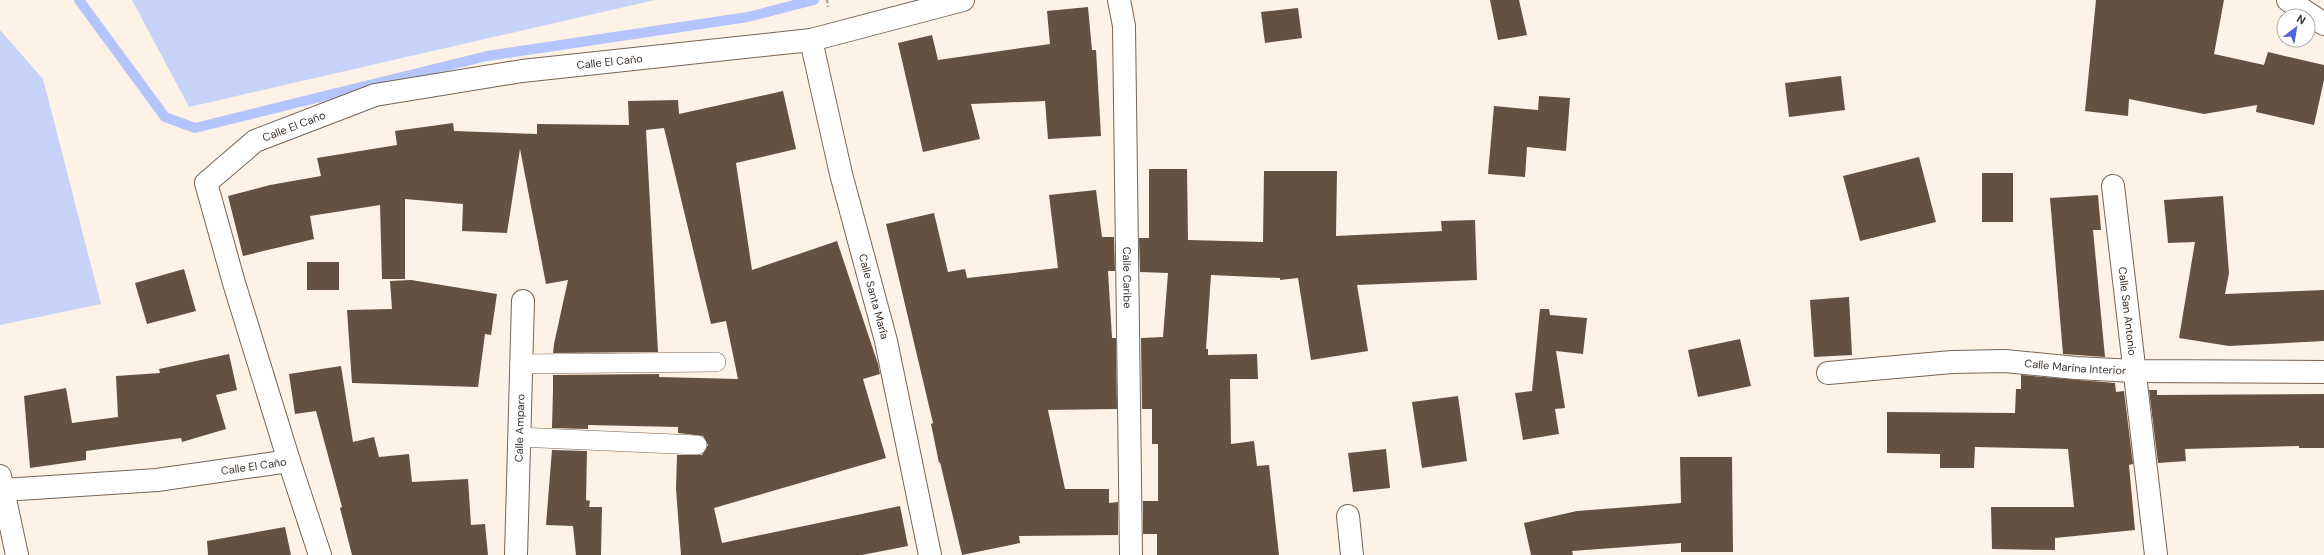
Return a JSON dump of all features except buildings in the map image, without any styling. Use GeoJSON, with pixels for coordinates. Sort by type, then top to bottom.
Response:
{"type":"FeatureCollection","features":[{"type":"Feature","properties":{"kind":"street","name":"Calle El Caño"},"geometry":{"type":"LineString","coordinates":[[1,483],[157,480],[289,461],[234,283],[206,183],[255,141],[375,95],[522,71],[811,40],[963,0]]}},
{"type":"Feature","properties":{"kind":"street","name":"Calle Caribe"},"geometry":{"type":"LineString","coordinates":[[1119,0],[1124,26],[1130,555]]}},
{"type":"Feature","properties":{"kind":"street"},"geometry":{"type":"LineString","coordinates":[[2288,0],[2324,24]]}},
{"type":"Feature","properties":{"kind":"street","name":"Calle Santa María"},"geometry":{"type":"LineString","coordinates":[[811,40],[841,174],[886,341],[930,555]]}},
{"type":"Feature","properties":{"kind":"street","name":"Calle San Antonio"},"geometry":{"type":"LineString","coordinates":[[2113,186],[2156,555]]}},
{"type":"Feature","properties":{"kind":"street","name":"Calle Amparo"},"geometry":{"type":"LineString","coordinates":[[516,555],[520,364],[523,302]]}},
{"type":"Feature","properties":{"kind":"street","name":"Calle Marina Interior"},"geometry":{"type":"LineString","coordinates":[[1828,373],[1952,362],[2005,361],[2076,368],[2135,371],[2324,372]]}},
{"type":"Feature","properties":{"kind":"street"},"geometry":{"type":"LineString","coordinates":[[289,461],[320,555]]}},
{"type":"Feature","properties":{"kind":"street"},"geometry":{"type":"LineString","coordinates":[[1,483],[17,555]]}},
{"type":"Feature","properties":{"kind":"street"},"geometry":{"type":"LineString","coordinates":[[1348,516],[1352,555]]}},
{"type":"Feature","properties":{"kind":"lane"},"geometry":{"type":"LineString","coordinates":[[520,364],[716,362]]}},
{"type":"Feature","properties":{"kind":"lane"},"geometry":{"type":"LineString","coordinates":[[518,437],[697,445]]}},
{"type":"Feature","properties":{"kind":"shaded area"},"geometry":{"type":"Polygon","coordinates":[[[132,0],[655,0],[189,107],[132,0]]]}},
{"type":"Feature","properties":{"kind":"shaded area"},"geometry":{"type":"Polygon","coordinates":[[[0,30],[43,79],[101,304],[0,325],[0,30]]]}},
{"type":"Feature","properties":{"kind":"waterway"},"geometry":{"type":"LineString","coordinates":[[79,0],[165,117],[195,128],[487,56],[748,17],[814,0]]}}]}
